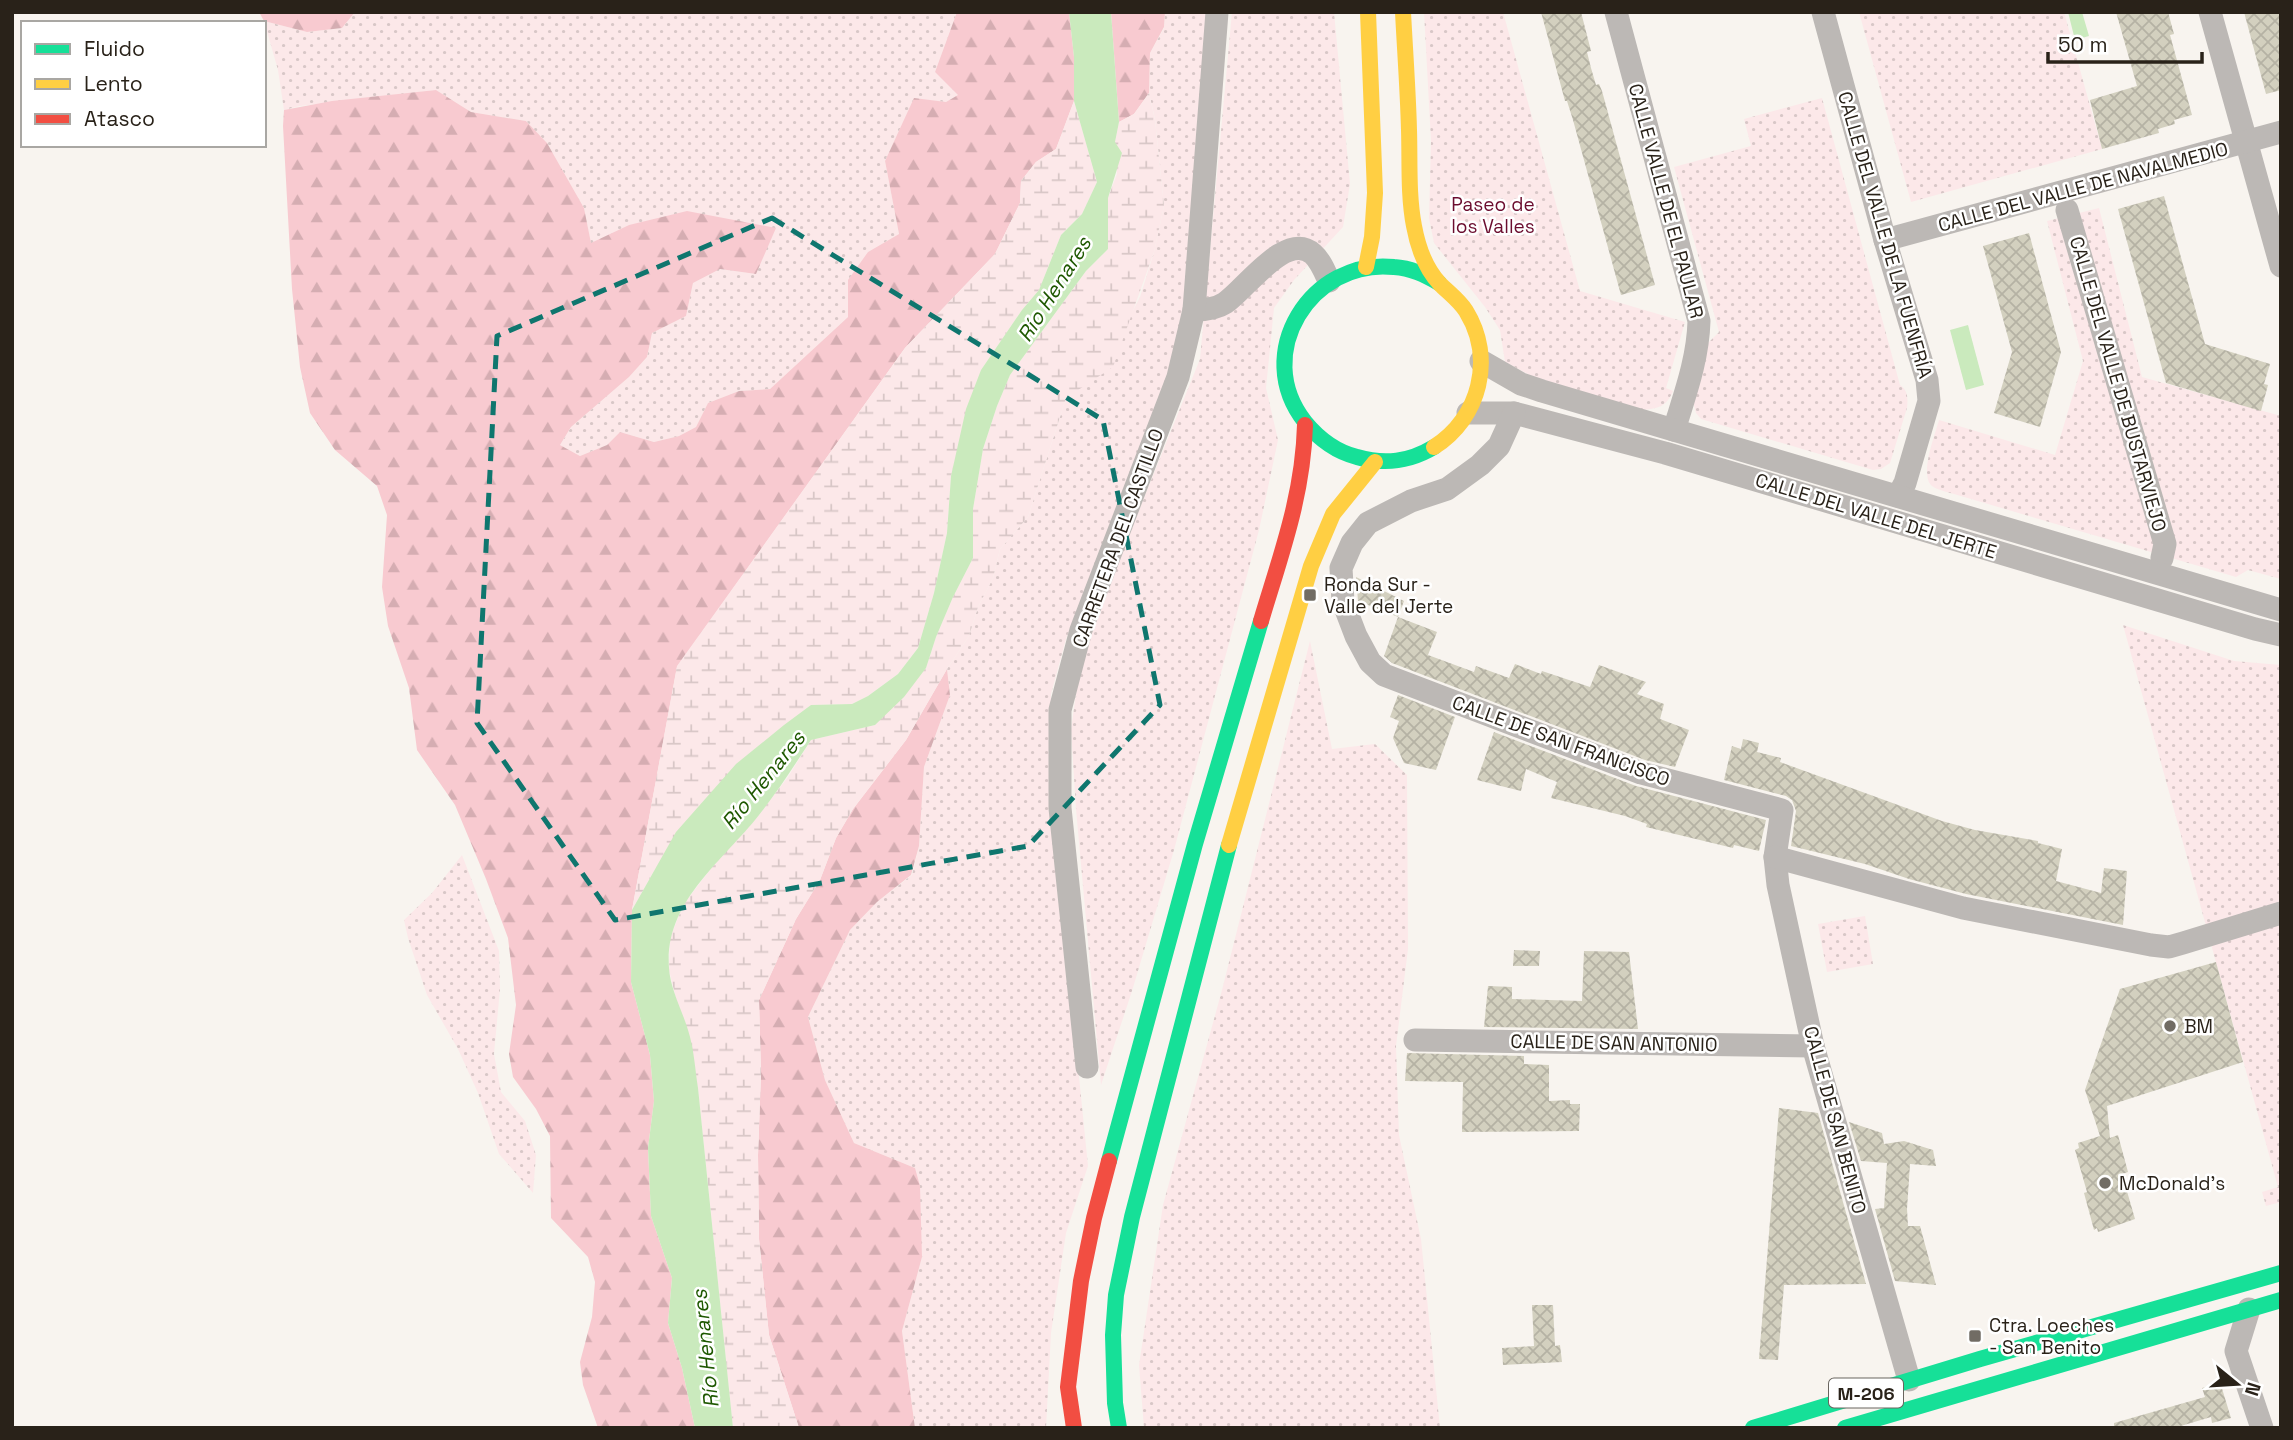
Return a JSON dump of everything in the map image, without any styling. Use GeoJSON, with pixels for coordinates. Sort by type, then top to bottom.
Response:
{"type":"FeatureCollection","features":[{"type":"Feature","properties":{"kind":"main road"},"geometry":{"type":"LineString","coordinates":[[1366,267],[1373,241],[1376,212],[1373,85],[1367,12]]}},
{"type":"Feature","properties":{"kind":"main road"},"geometry":{"type":"LineString","coordinates":[[1403,12],[1411,196],[1416,238],[1425,265],[1461,304],[1475,331],[1481,361],[1476,397],[1468,413],[1451,435],[1428,451],[1411,458],[1374,462],[1355,459],[1336,451],[1305,425],[1290,396],[1284,364],[1290,332],[1305,303],[1329,281],[1366,267],[1404,268],[1439,283]]}},
{"type":"Feature","properties":{"kind":"main road"},"geometry":{"type":"LineString","coordinates":[[1074,1428],[1069,1387],[1073,1342],[1081,1281],[1094,1219],[1195,844],[1297,501],[1304,460],[1305,425]]}},
{"type":"Feature","properties":{"kind":"main road"},"geometry":{"type":"LineString","coordinates":[[1119,1428],[1115,1403],[1114,1335],[1119,1282],[1132,1217],[1227,851],[1311,566],[1333,514],[1374,462]]}},
{"type":"Feature","properties":{"kind":"main road","name":"M-206"},"geometry":{"type":"LineString","coordinates":[[1753,1428],[1909,1380],[2281,1273]]}},
{"type":"Feature","properties":{"kind":"main road","name":"M-206"},"geometry":{"type":"LineString","coordinates":[[1846,1428],[2281,1300]]}},
{"type":"Feature","properties":{"kind":"street","name":"CARRETERA DEL CASTILLO"},"geometry":{"type":"LineString","coordinates":[[1087,1067],[1060,808],[1060,710],[1081,630],[1178,377],[1194,310],[1217,12]]}},
{"type":"Feature","properties":{"kind":"street","name":"CALLE VALLE DE EL PAULAR"},"geometry":{"type":"LineString","coordinates":[[1616,12],[1699,321],[1693,370],[1674,430]]}},
{"type":"Feature","properties":{"kind":"street","name":"CALLE DEL VALLE DE LA FUENFRÍA"},"geometry":{"type":"LineString","coordinates":[[1823,12],[1885,240],[1927,380],[1929,401],[1905,483],[1898,496]]}},
{"type":"Feature","properties":{"kind":"street"},"geometry":{"type":"LineString","coordinates":[[2210,12],[2281,266]]}},
{"type":"Feature","properties":{"kind":"street","name":"CALLE DEL VALLE DE NAVALMEDIO"},"geometry":{"type":"LineString","coordinates":[[1885,240],[2281,132]]}},
{"type":"Feature","properties":{"kind":"street","name":"CALLE DEL VALLE DE BUSTARVIEJO"},"geometry":{"type":"LineString","coordinates":[[2067,210],[2165,544],[2162,558]]}},
{"type":"Feature","properties":{"kind":"street"},"geometry":{"type":"LineString","coordinates":[[1194,310],[1205,310],[1225,303],[1268,263],[1294,248],[1302,248],[1314,255],[1329,281]]}},
{"type":"Feature","properties":{"kind":"street","name":"CALLE DEL VALLE DEL JERTE"},"geometry":{"type":"LineString","coordinates":[[1481,361],[1512,380],[1542,391],[2281,610]]}},
{"type":"Feature","properties":{"kind":"street","name":"CALLE DEL VALLE DEL JERTE"},"geometry":{"type":"LineString","coordinates":[[1468,413],[1514,413],[1691,460],[2281,635]]}},
{"type":"Feature","properties":{"kind":"street","name":"CALLE DE SAN FRANCISCO"},"geometry":{"type":"LineString","coordinates":[[1514,413],[1499,446],[1480,466],[1447,489],[1411,501],[1368,523],[1352,543],[1341,568],[1343,602],[1370,662],[1384,675],[1641,773],[1783,810],[1775,857]]}},
{"type":"Feature","properties":{"kind":"street"},"geometry":{"type":"LineString","coordinates":[[1775,857],[1963,908],[2120,940],[2169,947],[2281,913]]}},
{"type":"Feature","properties":{"kind":"street","name":"CALLE DE SAN BENITO"},"geometry":{"type":"LineString","coordinates":[[1775,857],[1778,885],[1813,1046],[1909,1380]]}},
{"type":"Feature","properties":{"kind":"street","name":"CALLE DE SAN ANTONIO"},"geometry":{"type":"LineString","coordinates":[[1415,1040],[1813,1046]]}},
{"type":"Feature","properties":{"kind":"street"},"geometry":{"type":"LineString","coordinates":[[2236,1351],[2249,1310]]}},
{"type":"Feature","properties":{"kind":"street"},"geometry":{"type":"LineString","coordinates":[[2201,1324],[2236,1351],[2262,1428]]}},
{"type":"Feature","properties":{"kind":"highlighted area"},"geometry":{"type":"Polygon","coordinates":[[[772,218],[1103,420],[1160,705],[1028,846],[615,920],[477,723],[497,336],[772,218]]]}},
{"type":"Feature","properties":{"kind":"green space"},"geometry":{"type":"Polygon","coordinates":[[[259,12],[355,12],[342,28],[307,32],[264,21],[259,12]]]}},
{"type":"Feature","properties":{"kind":"green space"},"geometry":{"type":"Polygon","coordinates":[[[355,12],[957,12],[935,72],[959,95],[946,102],[914,99],[885,161],[899,234],[868,252],[849,316],[770,389],[739,391],[708,403],[696,427],[679,436],[654,442],[620,432],[607,445],[580,456],[560,445],[571,427],[629,377],[647,357],[652,333],[686,316],[693,283],[720,269],[756,274],[629,225],[591,244],[584,208],[547,143],[526,121],[471,112],[436,90],[284,110],[266,22],[307,32],[342,28],[355,12]]]}},
{"type":"Feature","properties":{"kind":"green space"},"geometry":{"type":"Polygon","coordinates":[[[957,12],[1069,12],[1074,57],[1074,101],[1056,149],[1036,162],[1021,181],[1020,203],[995,254],[905,348],[677,667],[632,910],[631,982],[650,1055],[654,1101],[648,1148],[651,1216],[672,1278],[668,1323],[682,1368],[695,1428],[598,1428],[583,1385],[580,1362],[592,1317],[595,1282],[588,1257],[551,1218],[550,1136],[536,1109],[513,1077],[509,1054],[516,1005],[508,938],[455,805],[417,750],[409,688],[388,626],[382,587],[387,515],[377,486],[335,450],[310,413],[300,367],[292,289],[284,110],[332,101],[436,90],[471,112],[526,121],[547,143],[584,208],[591,243],[629,225],[687,211],[776,228],[756,274],[720,269],[693,283],[686,316],[652,333],[647,357],[629,377],[571,427],[560,445],[580,456],[607,445],[620,432],[654,442],[679,436],[696,427],[708,403],[739,391],[770,389],[848,317],[848,280],[868,252],[899,234],[885,161],[914,98],[946,102],[958,95],[935,72],[957,12]]]}},
{"type":"Feature","properties":{"kind":"green space"},"geometry":{"type":"Polygon","coordinates":[[[1111,12],[1165,12],[1164,27],[1150,53],[1149,93],[1134,114],[1119,122],[1111,12]]]}},
{"type":"Feature","properties":{"kind":"green space"},"geometry":{"type":"Polygon","coordinates":[[[1165,12],[1207,12],[1184,304],[1173,363],[1066,639],[1051,694],[1049,779],[1088,1166],[1066,1233],[1051,1333],[1046,1428],[915,1428],[902,1331],[922,1257],[915,1168],[854,1143],[825,1080],[808,1017],[850,930],[877,902],[912,875],[919,846],[924,767],[950,695],[947,669],[969,636],[978,607],[993,578],[1000,549],[1028,517],[1066,398],[1088,382],[1126,324],[1140,297],[1164,206],[1155,119],[1149,93],[1150,53],[1164,28],[1165,12]]]}},
{"type":"Feature","properties":{"kind":"green space"},"geometry":{"type":"Polygon","coordinates":[[[1232,12],[1334,12],[1350,184],[1343,227],[1294,280],[1274,308],[1266,388],[1278,440],[1259,530],[1174,850],[1101,1085],[1071,730],[1079,672],[1104,597],[1200,359],[1232,12]]]}},
{"type":"Feature","properties":{"kind":"green space","name":"Paseo de los Valles"},"geometry":{"type":"Polygon","coordinates":[[[1424,12],[1503,12],[1580,291],[1685,322],[1666,388],[1673,391],[1668,401],[1661,406],[1641,410],[1539,380],[1505,362],[1500,330],[1434,243],[1429,218],[1431,141],[1424,12]]]}},
{"type":"Feature","properties":{"kind":"green space"},"geometry":{"type":"Polygon","coordinates":[[[1859,12],[2064,12],[2102,149],[1911,202],[1859,12]]]}},
{"type":"Feature","properties":{"kind":"green space"},"geometry":{"type":"Polygon","coordinates":[[[1149,93],[1155,120],[1164,206],[1154,252],[1113,367],[1066,398],[1028,517],[1000,549],[993,578],[978,607],[969,636],[906,740],[853,809],[836,838],[820,880],[796,919],[759,1000],[759,1239],[769,1335],[799,1428],[733,1428],[698,1088],[669,970],[670,938],[683,905],[713,866],[757,817],[788,777],[811,740],[875,725],[926,668],[953,597],[973,558],[973,509],[983,449],[997,406],[1010,375],[1086,271],[1108,249],[1108,198],[1117,174],[1115,142],[1119,122],[1134,114],[1149,93]]]}},
{"type":"Feature","properties":{"kind":"green space"},"geometry":{"type":"Polygon","coordinates":[[[1822,98],[1900,385],[1907,395],[1907,408],[1890,463],[1881,469],[1873,470],[1701,419],[1696,413],[1693,401],[1708,343],[1719,332],[1674,167],[1751,146],[1744,119],[1822,98]]]}},
{"type":"Feature","properties":{"kind":"green space"},"geometry":{"type":"Polygon","coordinates":[[[1074,101],[1097,182],[1082,214],[1061,235],[1039,290],[981,370],[951,476],[947,533],[918,648],[898,674],[868,696],[852,704],[811,705],[654,871],[632,910],[677,666],[905,348],[995,254],[1020,203],[1021,181],[1036,162],[1056,149],[1074,101]]]}},
{"type":"Feature","properties":{"kind":"green space"},"geometry":{"type":"Polygon","coordinates":[[[2099,208],[2142,377],[2281,416],[2281,579],[2248,570],[2236,577],[1943,491],[1928,481],[1927,464],[1939,420],[2055,455],[2083,361],[2047,221],[2099,208]]]}},
{"type":"Feature","properties":{"kind":"green space"},"geometry":{"type":"Polygon","coordinates":[[[2123,625],[2234,661],[2281,665],[2281,1202],[2266,1206],[2262,1192],[2278,1187],[2123,625]]]}},
{"type":"Feature","properties":{"kind":"green space"},"geometry":{"type":"Polygon","coordinates":[[[1310,641],[1332,749],[1375,744],[1407,775],[1408,949],[1396,1046],[1399,1135],[1421,1239],[1440,1428],[1144,1428],[1139,1365],[1163,1205],[1222,990],[1310,641]]]}},
{"type":"Feature","properties":{"kind":"green space"},"geometry":{"type":"Polygon","coordinates":[[[947,669],[950,695],[924,767],[919,846],[911,875],[877,902],[850,930],[808,1017],[825,1080],[854,1143],[915,1168],[920,1186],[922,1257],[902,1331],[915,1428],[799,1428],[769,1335],[759,1239],[759,1000],[796,919],[820,880],[836,838],[853,809],[906,740],[947,669]]]}},
{"type":"Feature","properties":{"kind":"green space"},"geometry":{"type":"Polygon","coordinates":[[[462,855],[499,951],[500,989],[494,1054],[501,1092],[525,1121],[536,1155],[533,1193],[499,1154],[478,1093],[458,1049],[427,995],[404,920],[432,893],[462,855]]]}},
{"type":"Feature","properties":{"kind":"green space"},"geometry":{"type":"Polygon","coordinates":[[[1865,916],[1873,964],[1827,972],[1818,924],[1865,916]]]}},
{"type":"Feature","properties":{"kind":"water","name":"Río Henares"},"geometry":{"type":"Polygon","coordinates":[[[1069,12],[1111,12],[1119,122],[1115,142],[1122,153],[1108,198],[1108,249],[1086,271],[1010,375],[983,449],[973,509],[973,558],[953,597],[926,668],[904,697],[875,725],[811,740],[759,815],[698,884],[676,923],[670,944],[670,976],[690,1037],[698,1088],[733,1428],[695,1428],[682,1368],[668,1323],[672,1278],[651,1216],[648,1148],[654,1101],[650,1055],[631,982],[632,910],[676,832],[736,764],[811,705],[852,704],[868,696],[898,674],[918,648],[947,533],[951,476],[966,409],[981,370],[1039,290],[1061,235],[1082,214],[1097,182],[1074,101],[1074,57],[1069,12]]]}},
{"type":"Feature","properties":{"kind":"water"},"geometry":{"type":"Polygon","coordinates":[[[2068,12],[2082,12],[2089,36],[2075,40],[2068,12]]]}},
{"type":"Feature","properties":{"kind":"water"},"geometry":{"type":"Polygon","coordinates":[[[1968,325],[1984,385],[1966,390],[1950,330],[1968,325]]]}},
{"type":"Feature","properties":{"kind":"building"},"geometry":{"type":"Polygon","coordinates":[[[1541,12],[1581,12],[1591,51],[1587,52],[1591,68],[1596,85],[1599,84],[1602,91],[1655,285],[1621,295],[1541,12]]]}},
{"type":"Feature","properties":{"kind":"building"},"geometry":{"type":"Polygon","coordinates":[[[2116,12],[2168,12],[2174,34],[2170,35],[2192,115],[2174,120],[2175,124],[2158,129],[2159,133],[2102,149],[2090,100],[2137,86],[2116,12]]]}},
{"type":"Feature","properties":{"kind":"building"},"geometry":{"type":"Polygon","coordinates":[[[2244,12],[2281,12],[2281,90],[2266,94],[2244,12]]]}},
{"type":"Feature","properties":{"kind":"building"},"geometry":{"type":"Polygon","coordinates":[[[2164,196],[2205,344],[2270,364],[2264,384],[2268,385],[2261,411],[2166,383],[2118,209],[2164,196]]]}},
{"type":"Feature","properties":{"kind":"building"},"geometry":{"type":"Polygon","coordinates":[[[2029,233],[2061,352],[2040,427],[1994,413],[2012,352],[1983,246],[2029,233]]]}},
{"type":"Feature","properties":{"kind":"building"},"geometry":{"type":"Polygon","coordinates":[[[1356,577],[1404,601],[1398,617],[1358,601],[1356,577]]]}},
{"type":"Feature","properties":{"kind":"building"},"geometry":{"type":"Polygon","coordinates":[[[1398,617],[1437,632],[1428,655],[1474,672],[1476,666],[1509,678],[1515,664],[1590,687],[1599,665],[1646,682],[1637,694],[1664,704],[1660,719],[1689,730],[1675,767],[1645,760],[1392,663],[1384,656],[1398,617]]]}},
{"type":"Feature","properties":{"kind":"building"},"geometry":{"type":"Polygon","coordinates":[[[1398,695],[1455,717],[1436,770],[1404,763],[1393,738],[1399,721],[1390,717],[1398,695]]]}},
{"type":"Feature","properties":{"kind":"building"},"geometry":{"type":"Polygon","coordinates":[[[1494,732],[1636,786],[1766,820],[1759,851],[1734,845],[1733,848],[1646,827],[1647,824],[1625,816],[1551,798],[1557,782],[1526,769],[1521,791],[1477,780],[1494,732]]]}},
{"type":"Feature","properties":{"kind":"building"},"geometry":{"type":"Polygon","coordinates":[[[1743,739],[1759,743],[1757,752],[1781,758],[1780,762],[1942,821],[2038,841],[2062,849],[2056,881],[2101,893],[2104,868],[2127,871],[2123,925],[1966,894],[1865,864],[1791,846],[1796,811],[1792,800],[1786,796],[1724,780],[1732,746],[1741,749],[1743,739]]]}},
{"type":"Feature","properties":{"kind":"building"},"geometry":{"type":"Polygon","coordinates":[[[1514,950],[1540,951],[1539,966],[1513,966],[1514,950]]]}},
{"type":"Feature","properties":{"kind":"building"},"geometry":{"type":"Polygon","coordinates":[[[1584,951],[1629,952],[1638,1029],[1484,1027],[1488,986],[1512,987],[1512,999],[1582,1001],[1584,951]]]}},
{"type":"Feature","properties":{"kind":"building","name":"BM"},"geometry":{"type":"Polygon","coordinates":[[[2216,962],[2243,1062],[2107,1106],[2110,1138],[2118,1135],[2128,1172],[2122,1174],[2135,1219],[2098,1232],[2097,1228],[2094,1230],[2075,1150],[2079,1148],[2078,1143],[2100,1136],[2085,1090],[2120,989],[2216,962]]]}},
{"type":"Feature","properties":{"kind":"building"},"geometry":{"type":"Polygon","coordinates":[[[1407,1053],[1524,1056],[1524,1064],[1549,1065],[1549,1101],[1570,1100],[1570,1104],[1580,1104],[1579,1131],[1462,1132],[1463,1082],[1405,1081],[1407,1053]]]}},
{"type":"Feature","properties":{"kind":"building"},"geometry":{"type":"Polygon","coordinates":[[[1779,1108],[1818,1113],[1866,1284],[1784,1285],[1778,1360],[1759,1359],[1779,1108]]]}},
{"type":"Feature","properties":{"kind":"building"},"geometry":{"type":"Polygon","coordinates":[[[1849,1122],[1882,1133],[1884,1144],[1904,1141],[1933,1150],[1936,1166],[1910,1164],[1907,1209],[1908,1226],[1920,1226],[1936,1285],[1895,1281],[1875,1209],[1884,1208],[1887,1163],[1861,1161],[1849,1122]]]}},
{"type":"Feature","properties":{"kind":"building"},"geometry":{"type":"Polygon","coordinates":[[[1532,1305],[1553,1305],[1555,1346],[1560,1345],[1562,1362],[1503,1365],[1502,1348],[1534,1346],[1532,1305]]]}},
{"type":"Feature","properties":{"kind":"building"},"geometry":{"type":"Polygon","coordinates":[[[2220,1382],[2231,1418],[2212,1423],[2211,1417],[2174,1428],[2114,1428],[2114,1423],[2205,1397],[2202,1388],[2220,1382]]]}},
{"type":"Feature","properties":{"kind":"traffic: fast"},"geometry":{"type":"LineString","coordinates":[[1434,447],[1397,461],[1357,457],[1335,448],[1305,422],[1290,395],[1284,368],[1288,341],[1298,316],[1315,294],[1337,278],[1364,268],[1394,267],[1418,272],[1439,283]]}},
{"type":"Feature","properties":{"kind":"traffic: fast"},"geometry":{"type":"LineString","coordinates":[[1109,1161],[1195,844],[1261,621]]}},
{"type":"Feature","properties":{"kind":"traffic: fast"},"geometry":{"type":"LineString","coordinates":[[1119,1428],[1115,1403],[1113,1335],[1116,1295],[1132,1217],[1229,845]]}},
{"type":"Feature","properties":{"kind":"traffic: fast"},"geometry":{"type":"LineString","coordinates":[[1753,1428],[1980,1359],[2281,1273]]}},
{"type":"Feature","properties":{"kind":"traffic: fast"},"geometry":{"type":"LineString","coordinates":[[1845,1428],[2281,1300]]}},
{"type":"Feature","properties":{"kind":"traffic: slow"},"geometry":{"type":"LineString","coordinates":[[1366,267],[1372,237],[1375,193],[1368,12]]}},
{"type":"Feature","properties":{"kind":"traffic: slow"},"geometry":{"type":"LineString","coordinates":[[1403,12],[1410,190],[1416,234],[1430,271],[1466,311],[1480,348],[1481,367],[1472,404],[1450,435],[1434,447]]}},
{"type":"Feature","properties":{"kind":"traffic: slow"},"geometry":{"type":"LineString","coordinates":[[1229,845],[1311,566],[1333,514],[1375,462]]}},
{"type":"Feature","properties":{"kind":"traffic: jam"},"geometry":{"type":"LineString","coordinates":[[1261,621],[1295,501],[1305,425]]}},
{"type":"Feature","properties":{"kind":"traffic: jam"},"geometry":{"type":"LineString","coordinates":[[1074,1428],[1068,1387],[1081,1281],[1109,1161]]}},
{"type":"Feature","properties":{"kind":"place","name":"Ronda Sur - Valle del Jerte"},"geometry":{"type":"Point","coordinates":[1310,595]}},
{"type":"Feature","properties":{"kind":"place","name":"BM"},"geometry":{"type":"Point","coordinates":[2170,1026]}},
{"type":"Feature","properties":{"kind":"place","name":"McDonald's"},"geometry":{"type":"Point","coordinates":[2105,1183]}},
{"type":"Feature","properties":{"kind":"place","name":"Ctra. Loeches - San Benito"},"geometry":{"type":"Point","coordinates":[1975,1336]}}]}
